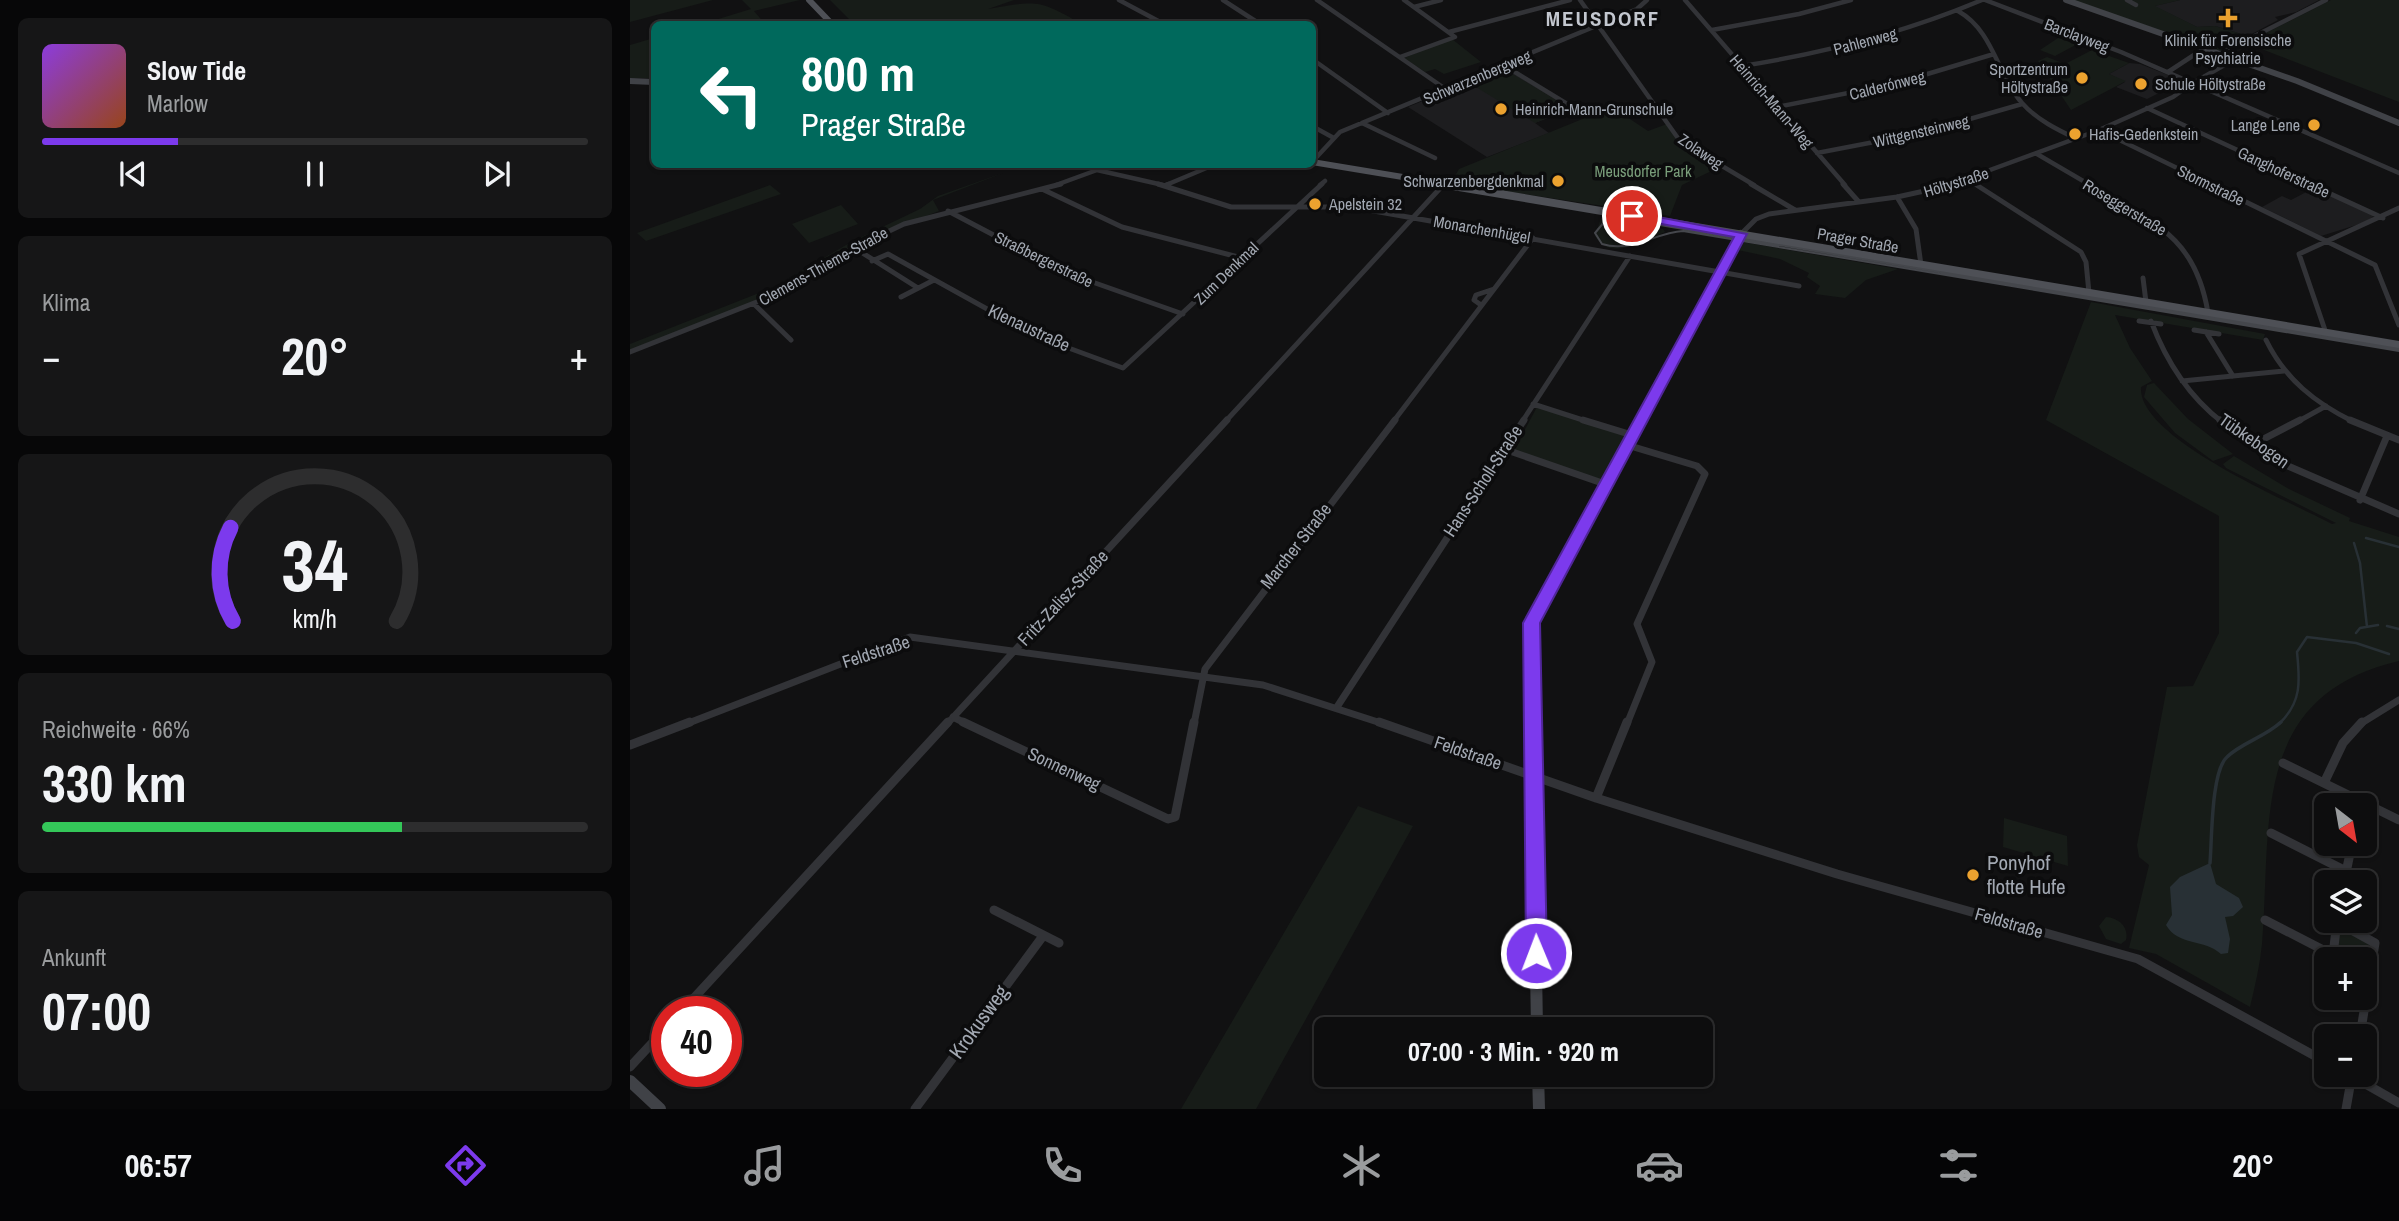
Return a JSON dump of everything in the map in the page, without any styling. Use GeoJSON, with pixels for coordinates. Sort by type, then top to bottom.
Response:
{"type":"FeatureCollection","features":[{"type":"Feature","properties":{"kind":"main road"},"geometry":{"type":"LineString","coordinates":[[809,0],[829,21]]}},
{"type":"Feature","properties":{"kind":"main road","name":"Prager Straße"},"geometry":{"type":"LineString","coordinates":[[1316,163],[2399,345]]}},
{"type":"Feature","properties":{"kind":"street"},"geometry":{"type":"LineString","coordinates":[[1122,0],[1159,21]]}},
{"type":"Feature","properties":{"kind":"street"},"geometry":{"type":"LineString","coordinates":[[1223,0],[1255,21]]}},
{"type":"Feature","properties":{"kind":"street"},"geometry":{"type":"LineString","coordinates":[[1317,0],[1447,90]]}},
{"type":"Feature","properties":{"kind":"street"},"geometry":{"type":"LineString","coordinates":[[1400,57],[1455,37],[1404,0]]}},
{"type":"Feature","properties":{"kind":"street"},"geometry":{"type":"LineString","coordinates":[[1414,7],[1441,0]]}},
{"type":"Feature","properties":{"kind":"street"},"geometry":{"type":"LineString","coordinates":[[1448,32],[1570,0]]}},
{"type":"Feature","properties":{"kind":"street","name":"Zolaweg"},"geometry":{"type":"LineString","coordinates":[[1580,0],[1677,138],[1795,210]]}},
{"type":"Feature","properties":{"kind":"street","name":"Schwarzenbergweg"},"geometry":{"type":"LineString","coordinates":[[1316,157],[1332,137],[1598,26],[1637,9],[1647,0]]}},
{"type":"Feature","properties":{"kind":"street","name":"Heinrich-Mann-Weg"},"geometry":{"type":"LineString","coordinates":[[1685,0],[1858,201]]}},
{"type":"Feature","properties":{"kind":"street"},"geometry":{"type":"LineString","coordinates":[[1712,30],[1799,14],[1851,0]]}},
{"type":"Feature","properties":{"kind":"street"},"geometry":{"type":"LineString","coordinates":[[2066,0],[2235,59],[2399,123]]}},
{"type":"Feature","properties":{"kind":"street"},"geometry":{"type":"LineString","coordinates":[[2127,0],[2136,5]]}},
{"type":"Feature","properties":{"kind":"street"},"geometry":{"type":"LineString","coordinates":[[2219,54],[2326,0]]}},
{"type":"Feature","properties":{"kind":"street"},"geometry":{"type":"LineString","coordinates":[[1965,13],[1985,1]]}},
{"type":"Feature","properties":{"kind":"street","name":"Pahlenweg"},"geometry":{"type":"LineString","coordinates":[[1742,66],[1875,40],[1985,1]]}},
{"type":"Feature","properties":{"kind":"street","name":"Barclayweg"},"geometry":{"type":"LineString","coordinates":[[1985,1],[2168,72],[2399,173]]}},
{"type":"Feature","properties":{"kind":"street"},"geometry":{"type":"LineString","coordinates":[[1958,11],[1965,13],[1994,54],[2022,103],[2040,118],[2077,139]]}},
{"type":"Feature","properties":{"kind":"street"},"geometry":{"type":"LineString","coordinates":[[2168,72],[2197,53]]}},
{"type":"Feature","properties":{"kind":"street","name":"Calderónweg"},"geometry":{"type":"LineString","coordinates":[[1777,107],[1894,85],[1994,54]]}},
{"type":"Feature","properties":{"kind":"street","name":"Höltystraße"},"geometry":{"type":"LineString","coordinates":[[1741,234],[1761,217],[1897,197],[1968,179],[2099,130],[2165,99],[2235,59]]}},
{"type":"Feature","properties":{"kind":"street"},"geometry":{"type":"LineString","coordinates":[[1316,62],[1388,113]]}},
{"type":"Feature","properties":{"kind":"street"},"geometry":{"type":"LineString","coordinates":[[1505,66],[1582,113]]}},
{"type":"Feature","properties":{"kind":"street"},"geometry":{"type":"LineString","coordinates":[[630,81],[651,82]]}},
{"type":"Feature","properties":{"kind":"street","name":"Wittgensteinweg"},"geometry":{"type":"LineString","coordinates":[[1817,153],[1921,133],[2022,103]]}},
{"type":"Feature","properties":{"kind":"street","name":"Ganghoferstraße"},"geometry":{"type":"LineString","coordinates":[[2147,108],[2383,218]]}},
{"type":"Feature","properties":{"kind":"street"},"geometry":{"type":"LineString","coordinates":[[1362,123],[1435,158]]}},
{"type":"Feature","properties":{"kind":"street"},"geometry":{"type":"LineString","coordinates":[[1316,128],[1332,137]]}},
{"type":"Feature","properties":{"kind":"street","name":"Stormstraße"},"geometry":{"type":"LineString","coordinates":[[2099,130],[2375,265],[2399,325]]}},
{"type":"Feature","properties":{"kind":"street","name":"Roseggerstraße"},"geometry":{"type":"LineString","coordinates":[[2037,154],[2162,228],[2180,242],[2193,257],[2198,269],[2208,313]]}},
{"type":"Feature","properties":{"kind":"street","name":"Monarchenhügel"},"geometry":{"type":"LineString","coordinates":[[1094,168],[1166,185],[1231,207],[1346,207],[1415,216],[1799,286]]}},
{"type":"Feature","properties":{"kind":"street","name":"Clemens-Thieme-Straße"},"geometry":{"type":"LineString","coordinates":[[630,352],[754,304],[853,247],[904,224],[948,211],[1044,190],[1094,168]]}},
{"type":"Feature","properties":{"kind":"street"},"geometry":{"type":"LineString","coordinates":[[1166,185],[1206,168]]}},
{"type":"Feature","properties":{"kind":"street"},"geometry":{"type":"LineString","coordinates":[[1968,179],[2081,252],[2086,262],[2089,293]]}},
{"type":"Feature","properties":{"kind":"street","name":"Zum Denkmal"},"geometry":{"type":"LineString","coordinates":[[1127,366],[1325,181]]}},
{"type":"Feature","properties":{"kind":"street","name":"Fritz-Zalisz-Straße"},"geometry":{"type":"LineString","coordinates":[[696,996],[1444,184]]}},
{"type":"Feature","properties":{"kind":"street"},"geometry":{"type":"LineString","coordinates":[[1044,190],[1122,228],[1242,258]]}},
{"type":"Feature","properties":{"kind":"street"},"geometry":{"type":"LineString","coordinates":[[1897,197],[1917,229],[1922,251],[1921,265]]}},
{"type":"Feature","properties":{"kind":"street"},"geometry":{"type":"LineString","coordinates":[[2326,333],[2299,254],[2323,241],[2383,218],[2399,208]]}},
{"type":"Feature","properties":{"kind":"street","name":"Straßbergerstraße"},"geometry":{"type":"LineString","coordinates":[[948,211],[1065,272],[1183,314]]}},
{"type":"Feature","properties":{"kind":"street"},"geometry":{"type":"LineString","coordinates":[[2390,214],[2399,218]]}},
{"type":"Feature","properties":{"kind":"street"},"geometry":{"type":"LineString","coordinates":[[1538,1017],[1531,623],[1741,234]]}},
{"type":"Feature","properties":{"kind":"street","name":"Marcher Straße"},"geometry":{"type":"LineString","coordinates":[[1175,817],[1205,669],[1533,238]]}},
{"type":"Feature","properties":{"kind":"street"},"geometry":{"type":"LineString","coordinates":[[853,247],[918,288]]}},
{"type":"Feature","properties":{"kind":"street","name":"Klenaustraße"},"geometry":{"type":"LineString","coordinates":[[872,261],[888,254],[1036,336],[1123,368],[1127,366]]}},
{"type":"Feature","properties":{"kind":"street","name":"Hans-Scholl-Straße"},"geometry":{"type":"LineString","coordinates":[[1337,707],[1630,256]]}},
{"type":"Feature","properties":{"kind":"street"},"geometry":{"type":"LineString","coordinates":[[2143,278],[2146,302]]}},
{"type":"Feature","properties":{"kind":"street"},"geometry":{"type":"LineString","coordinates":[[901,297],[934,281]]}},
{"type":"Feature","properties":{"kind":"street","name":"Marcher Straße"},"geometry":{"type":"LineString","coordinates":[[1481,305],[1474,300],[1476,295],[1494,289]]}},
{"type":"Feature","properties":{"kind":"street"},"geometry":{"type":"LineString","coordinates":[[754,304],[791,340]]}},
{"type":"Feature","properties":{"kind":"street"},"geometry":{"type":"LineString","coordinates":[[2139,321],[2161,324]]}},
{"type":"Feature","properties":{"kind":"street","name":"Tübkebogen"},"geometry":{"type":"LineString","coordinates":[[2151,322],[2165,359],[2182,381],[2212,411],[2254,444],[2310,477],[2399,514]]}},
{"type":"Feature","properties":{"kind":"street"},"geometry":{"type":"LineString","coordinates":[[2194,330],[2219,334]]}},
{"type":"Feature","properties":{"kind":"street"},"geometry":{"type":"LineString","coordinates":[[2206,332],[2233,376]]}},
{"type":"Feature","properties":{"kind":"street"},"geometry":{"type":"LineString","coordinates":[[2266,340],[2284,371],[2326,406],[2399,440]]}},
{"type":"Feature","properties":{"kind":"street"},"geometry":{"type":"LineString","coordinates":[[2182,381],[2284,371]]}},
{"type":"Feature","properties":{"kind":"street"},"geometry":{"type":"LineString","coordinates":[[1533,404],[1632,435]]}},
{"type":"Feature","properties":{"kind":"street"},"geometry":{"type":"LineString","coordinates":[[2254,444],[2326,406]]}},
{"type":"Feature","properties":{"kind":"street"},"geometry":{"type":"LineString","coordinates":[[2360,500],[2387,436]]}},
{"type":"Feature","properties":{"kind":"street"},"geometry":{"type":"LineString","coordinates":[[1596,798],[1653,662],[1637,624],[1705,474],[1697,466],[1627,445]]}},
{"type":"Feature","properties":{"kind":"street"},"geometry":{"type":"LineString","coordinates":[[1504,449],[1605,484]]}},
{"type":"Feature","properties":{"kind":"street","name":"Feldstraße"},"geometry":{"type":"LineString","coordinates":[[630,745],[910,637],[1274,687],[1596,798],[1838,874],[2138,959],[2314,1055]]}},
{"type":"Feature","properties":{"kind":"street"},"geometry":{"type":"LineString","coordinates":[[2324,783],[2337,749],[2347,734],[2371,714],[2399,700]]}},
{"type":"Feature","properties":{"kind":"street","name":"Sonnenweg"},"geometry":{"type":"LineString","coordinates":[[953,717],[1168,819],[1175,817]]}},
{"type":"Feature","properties":{"kind":"street"},"geometry":{"type":"LineString","coordinates":[[2283,763],[2342,793]]}},
{"type":"Feature","properties":{"kind":"street"},"geometry":{"type":"LineString","coordinates":[[2377,810],[2399,820]]}},
{"type":"Feature","properties":{"kind":"street"},"geometry":{"type":"LineString","coordinates":[[2272,833],[2344,870]]}},
{"type":"Feature","properties":{"kind":"street"},"geometry":{"type":"LineString","coordinates":[[993,910],[1059,943]]}},
{"type":"Feature","properties":{"kind":"street"},"geometry":{"type":"LineString","coordinates":[[2265,920],[2317,947]]}},
{"type":"Feature","properties":{"kind":"street"},"geometry":{"type":"LineString","coordinates":[[2358,933],[2375,943],[2374,947]]}},
{"type":"Feature","properties":{"kind":"street","name":"Krokusweg"},"geometry":{"type":"LineString","coordinates":[[915,1109],[1043,936]]}},
{"type":"Feature","properties":{"kind":"street"},"geometry":{"type":"LineString","coordinates":[[630,1067],[651,1044]]}},
{"type":"Feature","properties":{"kind":"street"},"geometry":{"type":"LineString","coordinates":[[630,1081],[660,1109]]}},
{"type":"Feature","properties":{"kind":"street"},"geometry":{"type":"LineString","coordinates":[[1538,1087],[1539,1109]]}},
{"type":"Feature","properties":{"kind":"street"},"geometry":{"type":"LineString","coordinates":[[2346,1109],[2349,1087]]}},
{"type":"Feature","properties":{"kind":"street"},"geometry":{"type":"LineString","coordinates":[[2372,1087],[2399,1103]]}},
{"type":"Feature","properties":{"kind":"shaded area","name":"Klinik für Forensische Psychiatrie"},"geometry":{"type":"Polygon","coordinates":[[[2180,0],[2319,0],[2296,12],[2275,17],[2278,20],[2248,36],[2215,26],[2197,27],[2154,6],[2180,0]]]}},
{"type":"Feature","properties":{"kind":"shaded area"},"geometry":{"type":"Polygon","coordinates":[[[2129,63],[2140,64],[2183,81],[2147,99],[2116,87],[2125,82],[2109,74],[2129,63]]]}},
{"type":"Feature","properties":{"kind":"shaded area"},"geometry":{"type":"Polygon","coordinates":[[[1498,70],[1509,71],[1572,109],[1535,123],[1549,133],[1487,157],[1408,107],[1498,70]]]}},
{"type":"Feature","properties":{"kind":"shaded area"},"geometry":{"type":"Polygon","coordinates":[[[2314,188],[2373,217],[2366,222],[2321,236],[2262,207],[2282,196],[2291,200],[2314,188]]]}},
{"type":"Feature","properties":{"kind":"shaded area"},"geometry":{"type":"Polygon","coordinates":[[[2210,863],[2216,884],[2239,898],[2243,907],[2233,916],[2225,917],[2230,939],[2228,953],[2221,954],[2215,949],[2177,936],[2166,925],[2172,915],[2170,887],[2180,877],[2210,863]]]}},
{"type":"Feature","properties":{"kind":"green space"},"geometry":{"type":"Polygon","coordinates":[[[630,0],[713,0],[630,22],[630,0]]]}},
{"type":"Feature","properties":{"kind":"green space"},"geometry":{"type":"Polygon","coordinates":[[[742,0],[800,0],[754,11],[762,21],[712,21],[751,9],[742,0]]]}},
{"type":"Feature","properties":{"kind":"green space"},"geometry":{"type":"Polygon","coordinates":[[[830,0],[1014,0],[988,9],[1038,4],[1076,21],[851,21],[830,0]]]}},
{"type":"Feature","properties":{"kind":"green space"},"geometry":{"type":"Polygon","coordinates":[[[2072,0],[2180,0],[2155,6],[2197,27],[2215,26],[2248,36],[2220,51],[2072,0]]]}},
{"type":"Feature","properties":{"kind":"green space"},"geometry":{"type":"Polygon","coordinates":[[[2331,0],[2399,0],[2399,102],[2246,43],[2331,0]]]}},
{"type":"Feature","properties":{"kind":"green space"},"geometry":{"type":"Polygon","coordinates":[[[2067,32],[2096,43],[2083,41],[2055,56],[2040,50],[2067,32]]]}},
{"type":"Feature","properties":{"kind":"green space"},"geometry":{"type":"Polygon","coordinates":[[[651,39],[651,78],[630,78],[630,45],[651,39]]]}},
{"type":"Feature","properties":{"kind":"green space"},"geometry":{"type":"Polygon","coordinates":[[[1452,39],[1481,62],[1444,74],[1435,69],[1425,72],[1404,58],[1452,39]]]}},
{"type":"Feature","properties":{"kind":"green space","name":"Sportzentrum Höltystraße"},"geometry":{"type":"Polygon","coordinates":[[[2092,50],[2129,63],[2109,74],[2126,81],[2071,110],[2038,61],[2047,57],[2065,64],[2092,50]]]}},
{"type":"Feature","properties":{"kind":"green space"},"geometry":{"type":"Polygon","coordinates":[[[1499,72],[1509,72],[1570,108],[1535,123],[1471,84],[1499,72]]]}},
{"type":"Feature","properties":{"kind":"green space","name":"Meusdorfer Park"},"geometry":{"type":"Polygon","coordinates":[[[1612,107],[1648,131],[1667,124],[1680,141],[1722,166],[1682,185],[1670,216],[1451,183],[1459,169],[1612,107]]]}},
{"type":"Feature","properties":{"kind":"green space"},"geometry":{"type":"Polygon","coordinates":[[[1003,173],[933,200],[939,211],[855,244],[760,299],[630,350],[630,344],[774,287],[853,241],[920,209],[938,196],[1003,173]]]}},
{"type":"Feature","properties":{"kind":"green space"},"geometry":{"type":"Polygon","coordinates":[[[770,185],[781,194],[646,241],[637,233],[770,185]]]}},
{"type":"Feature","properties":{"kind":"green space"},"geometry":{"type":"Polygon","coordinates":[[[841,205],[858,224],[809,243],[792,224],[841,205]]]}},
{"type":"Feature","properties":{"kind":"green space"},"geometry":{"type":"Polygon","coordinates":[[[1601,218],[1663,229],[1665,232],[1628,247],[1610,248],[1595,236],[1601,218]]]}},
{"type":"Feature","properties":{"kind":"green space"},"geometry":{"type":"Polygon","coordinates":[[[1742,242],[1898,269],[1866,280],[1845,298],[1815,294],[1820,286],[1807,277],[1809,273],[1780,259],[1738,250],[1742,242]]]}},
{"type":"Feature","properties":{"kind":"green space"},"geometry":{"type":"Polygon","coordinates":[[[2091,302],[2265,334],[2263,340],[2115,315],[2130,348],[2152,381],[2141,387],[2146,407],[2163,427],[2220,466],[2332,524],[2336,523],[2226,468],[2223,464],[2234,456],[2289,489],[2350,518],[2349,521],[2399,537],[2399,661],[2350,678],[2316,703],[2292,734],[2278,770],[2270,811],[2261,952],[2250,1007],[2156,954],[2129,948],[2149,865],[2139,857],[2137,845],[2167,687],[2193,686],[2219,633],[2219,516],[2046,420],[2091,302]]]}},
{"type":"Feature","properties":{"kind":"green space"},"geometry":{"type":"Polygon","coordinates":[[[2154,383],[2188,419],[2233,454],[2213,461],[2175,433],[2144,397],[2147,385],[2154,383]]]}},
{"type":"Feature","properties":{"kind":"green space"},"geometry":{"type":"Polygon","coordinates":[[[1537,407],[1626,436],[1601,481],[1514,450],[1537,407]]]}},
{"type":"Feature","properties":{"kind":"green space"},"geometry":{"type":"Polygon","coordinates":[[[1358,806],[1413,826],[1256,1109],[1181,1109],[1358,806]]]}},
{"type":"Feature","properties":{"kind":"green space"},"geometry":{"type":"Polygon","coordinates":[[[2004,818],[2067,836],[2068,866],[2003,847],[2004,818]]]}},
{"type":"Feature","properties":{"kind":"green space"},"geometry":{"type":"Polygon","coordinates":[[[2106,917],[2119,921],[2124,927],[2127,935],[2121,944],[2106,939],[2099,926],[2106,917]]]}},
{"type":"Feature","properties":{"kind":"green space"},"geometry":{"type":"Polygon","coordinates":[[[2336,933],[2357,933],[2375,943],[2375,947],[2334,947],[2336,933]]]}},
{"type":"Feature","properties":{"kind":"waterway"},"geometry":{"type":"LineString","coordinates":[[2366,538],[2399,547]]}},
{"type":"Feature","properties":{"kind":"waterway"},"geometry":{"type":"LineString","coordinates":[[2354,543],[2360,563],[2367,627]]}},
{"type":"Feature","properties":{"kind":"waterway"},"geometry":{"type":"LineString","coordinates":[[2367,627],[2378,625]]}},
{"type":"Feature","properties":{"kind":"waterway"},"geometry":{"type":"LineString","coordinates":[[2387,626],[2399,629]]}},
{"type":"Feature","properties":{"kind":"waterway"},"geometry":{"type":"LineString","coordinates":[[2356,633],[2360,628],[2367,627]]}},
{"type":"Feature","properties":{"kind":"waterway"},"geometry":{"type":"LineString","coordinates":[[2280,723],[2296,699],[2299,682],[2297,652],[2307,637],[2356,643],[2389,654]]}},
{"type":"Feature","properties":{"kind":"waterway"},"geometry":{"type":"LineString","coordinates":[[2210,863],[2215,791],[2222,765],[2233,752],[2280,723]]}},
{"type":"Feature","properties":{"kind":"tram line"},"geometry":{"type":"LineString","coordinates":[[2399,349],[1636,221],[1605,221],[1595,233],[1602,244],[1623,246],[1683,231],[2399,351]]}},
{"type":"Feature","properties":{"kind":"place","name":"Klinik für Forensische Psychiatrie"},"geometry":{"type":"Point","coordinates":[2228,18]}},
{"type":"Feature","properties":{"kind":"place","name":"Sportzentrum Höltystraße"},"geometry":{"type":"Point","coordinates":[2082,78]}},
{"type":"Feature","properties":{"kind":"place","name":"Schule Höltystraße"},"geometry":{"type":"Point","coordinates":[2141,84]}},
{"type":"Feature","properties":{"kind":"place","name":"Heinrich-Mann-Grunschule"},"geometry":{"type":"Point","coordinates":[1501,109]}},
{"type":"Feature","properties":{"kind":"place","name":"Lange Lene"},"geometry":{"type":"Point","coordinates":[2314,125]}},
{"type":"Feature","properties":{"kind":"place","name":"Hafis-Gedenkstein"},"geometry":{"type":"Point","coordinates":[2075,134]}},
{"type":"Feature","properties":{"kind":"place","name":"Schwarzenbergdenkmal"},"geometry":{"type":"Point","coordinates":[1558,181]}},
{"type":"Feature","properties":{"kind":"place","name":"Apelstein 32"},"geometry":{"type":"Point","coordinates":[1315,204]}},
{"type":"Feature","properties":{"kind":"place","name":"Ponyhof flotte Hufe"},"geometry":{"type":"Point","coordinates":[1973,875]}},
{"type":"Feature","properties":{"kind":"district","name":"MEUSDORF"},"geometry":{"type":"Point","coordinates":[1603,19]}},
{"type":"Feature","properties":{"kind":"route"},"geometry":{"type":"LineString","coordinates":[[1536,953],[1531,623],[1741,234],[1632,216]]}}]}
